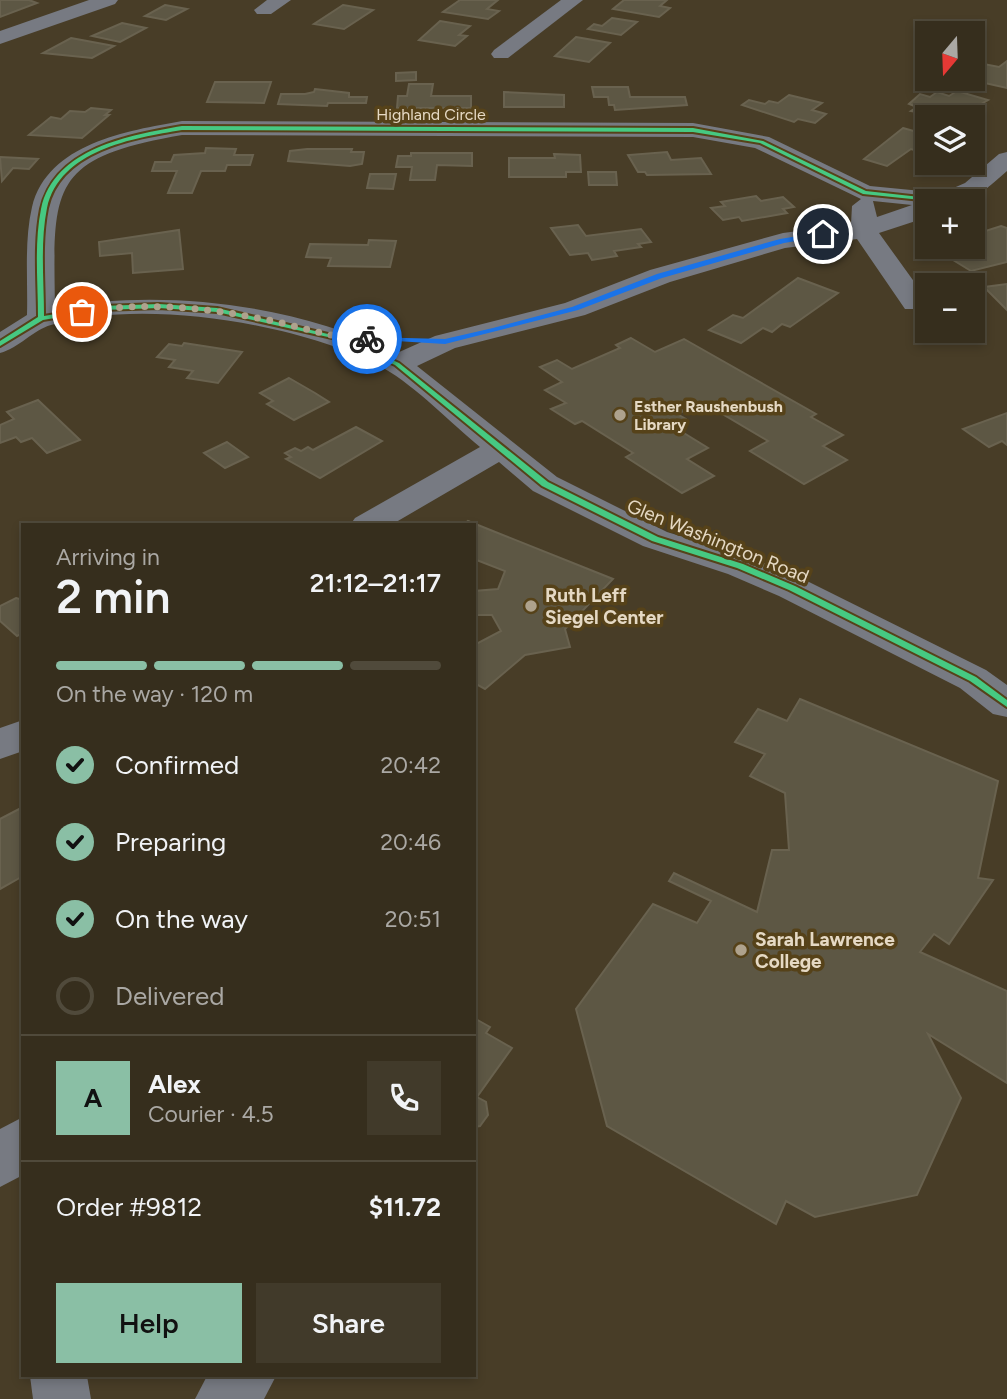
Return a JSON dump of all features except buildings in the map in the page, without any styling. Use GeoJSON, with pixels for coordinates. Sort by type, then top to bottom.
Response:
{"type":"FeatureCollection","features":[{"type":"Feature","properties":{"kind":"street"},"geometry":{"type":"LineString","coordinates":[[0,38],[108,0]]}},
{"type":"Feature","properties":{"kind":"street"},"geometry":{"type":"LineString","coordinates":[[501,54],[573,0]]}},
{"type":"Feature","properties":{"kind":"street","name":"Highland Circle"},"geometry":{"type":"LineString","coordinates":[[41,318],[43,228],[47,198],[52,186],[81,159],[122,143],[172,130],[296,127],[693,130],[761,142],[865,193],[915,198]]}},
{"type":"Feature","properties":{"kind":"street"},"geometry":{"type":"LineString","coordinates":[[973,189],[1007,159]]}},
{"type":"Feature","properties":{"kind":"street"},"geometry":{"type":"LineString","coordinates":[[865,193],[864,230],[915,303]]}},
{"type":"Feature","properties":{"kind":"street"},"geometry":{"type":"LineString","coordinates":[[397,364],[445,341],[575,309],[660,276],[783,241],[864,230],[915,212]]}},
{"type":"Feature","properties":{"kind":"street"},"geometry":{"type":"LineString","coordinates":[[0,344],[41,318],[102,308],[159,306],[217,310],[342,339],[445,341]]}},
{"type":"Feature","properties":{"kind":"street","name":"Glen Washington Road"},"geometry":{"type":"LineString","coordinates":[[342,339],[397,364],[545,484],[655,539],[740,566],[792,588],[972,679],[1007,704]]}},
{"type":"Feature","properties":{"kind":"street"},"geometry":{"type":"LineString","coordinates":[[370,523],[501,448]]}},
{"type":"Feature","properties":{"kind":"street"},"geometry":{"type":"LineString","coordinates":[[0,745],[21,735]]}},
{"type":"Feature","properties":{"kind":"street"},"geometry":{"type":"LineString","coordinates":[[0,1163],[21,1142]]}},
{"type":"Feature","properties":{"kind":"street"},"geometry":{"type":"LineString","coordinates":[[60,1377],[62,1399]]}},
{"type":"Feature","properties":{"kind":"street"},"geometry":{"type":"LineString","coordinates":[[225,1399],[246,1377]]}},
{"type":"Feature","properties":{"kind":"cycle path"},"geometry":{"type":"LineString","coordinates":[[41,318],[42,223],[48,195],[57,179],[70,166],[105,147],[182,128],[693,130],[761,142],[865,193],[915,198]]}},
{"type":"Feature","properties":{"kind":"cycle path"},"geometry":{"type":"LineString","coordinates":[[0,344],[41,318],[102,308],[159,306],[217,310],[343,339],[397,364],[545,484],[655,539],[740,566],[792,588],[973,679],[1007,704]]}},
{"type":"Feature","properties":{"kind":"way so far"},"geometry":{"type":"LineString","coordinates":[[82,312],[102,308],[159,306],[217,310],[342,339],[367,339]]}},
{"type":"Feature","properties":{"kind":"place","name":"Esther Raushenbush Library"},"geometry":{"type":"Point","coordinates":[620,415]}},
{"type":"Feature","properties":{"kind":"place","name":"Ruth Leff Siegel Center"},"geometry":{"type":"Point","coordinates":[531,606]}},
{"type":"Feature","properties":{"kind":"place","name":"Sarah Lawrence College"},"geometry":{"type":"Point","coordinates":[741,950]}},
{"type":"Feature","properties":{"kind":"route"},"geometry":{"type":"LineString","coordinates":[[367,339],[445,341],[494,330],[575,309],[660,276],[783,241],[823,234]]}}]}
